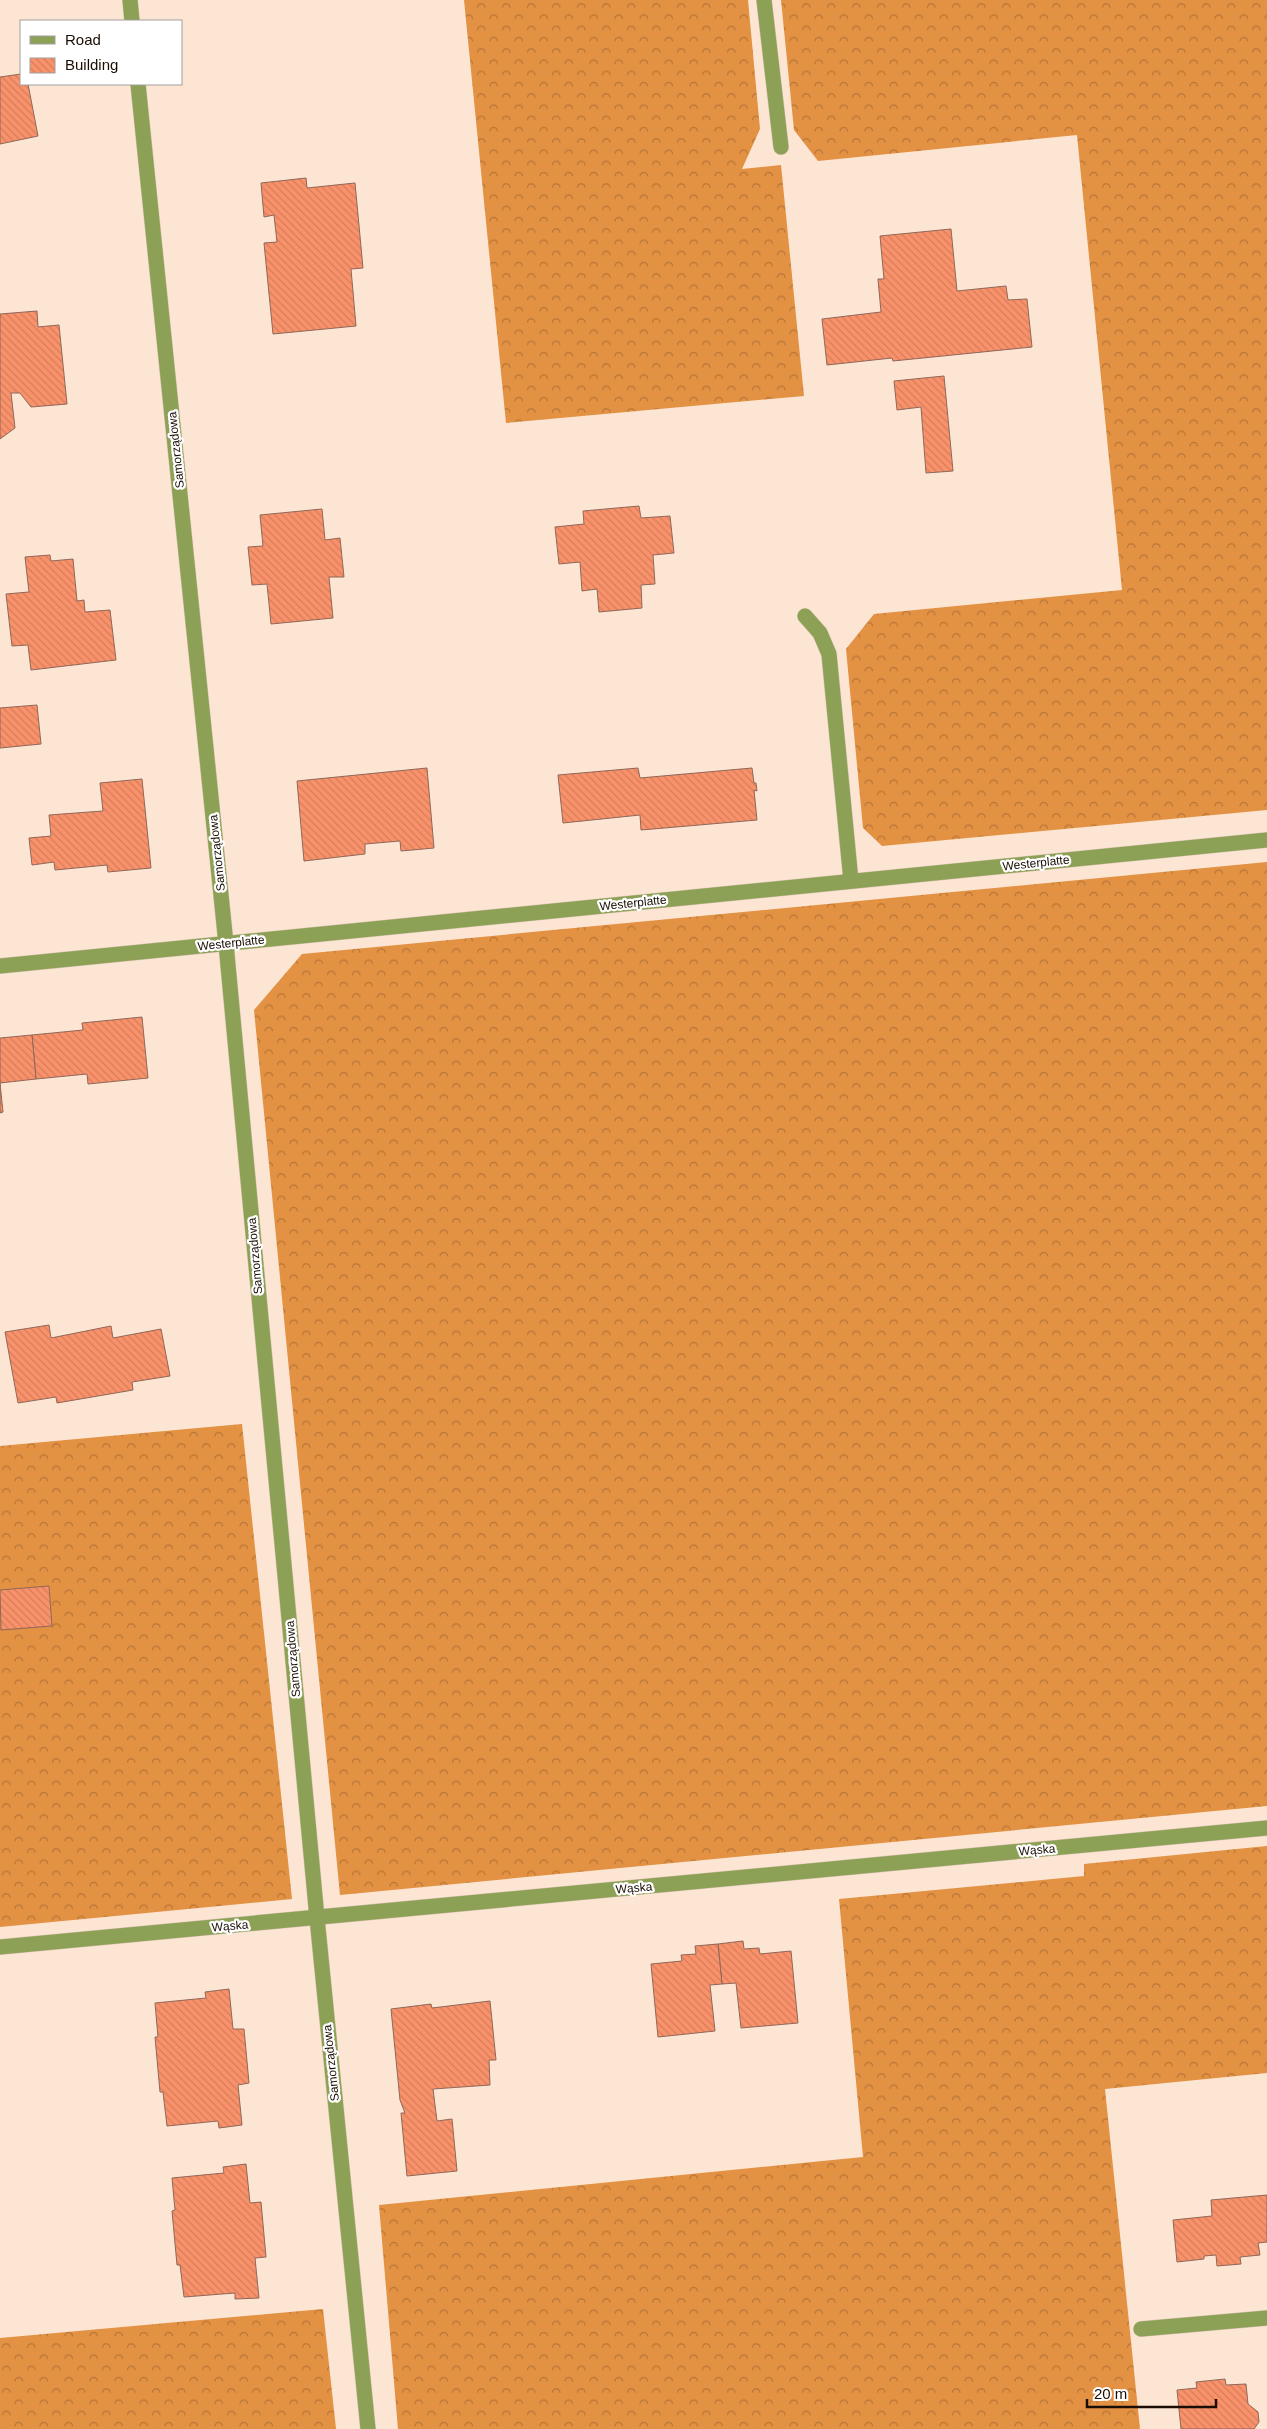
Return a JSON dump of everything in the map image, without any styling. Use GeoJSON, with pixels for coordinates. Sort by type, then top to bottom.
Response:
{"type":"FeatureCollection","features":[{"type":"Feature","properties":{"kind":"street"},"geometry":{"type":"LineString","coordinates":[[130,0],[132,20]]}},
{"type":"Feature","properties":{"kind":"street"},"geometry":{"type":"LineString","coordinates":[[764,0],[781,147]]}},
{"type":"Feature","properties":{"kind":"street","name":"Samorządowa"},"geometry":{"type":"LineString","coordinates":[[138,85],[226,944],[317,1918],[368,2429]]}},
{"type":"Feature","properties":{"kind":"street"},"geometry":{"type":"LineString","coordinates":[[805,616],[820,633],[829,654],[852,881]]}},
{"type":"Feature","properties":{"kind":"street","name":"Westerplatte"},"geometry":{"type":"LineString","coordinates":[[0,966],[1267,840]]}},
{"type":"Feature","properties":{"kind":"street","name":"Wąska"},"geometry":{"type":"LineString","coordinates":[[0,1947],[1267,1828]]}},
{"type":"Feature","properties":{"kind":"street"},"geometry":{"type":"LineString","coordinates":[[1141,2329],[1267,2318]]}},
{"type":"Feature","properties":{"kind":"green space"},"geometry":{"type":"Polygon","coordinates":[[[464,0],[748,0],[760,129],[742,169],[781,165],[804,396],[506,423],[464,0]]]}},
{"type":"Feature","properties":{"kind":"green space"},"geometry":{"type":"Polygon","coordinates":[[[781,0],[1267,0],[1267,810],[882,846],[863,828],[846,649],[874,614],[1122,590],[1077,135],[818,161],[794,130],[781,0]]]}},
{"type":"Feature","properties":{"kind":"green space"},"geometry":{"type":"Polygon","coordinates":[[[1267,862],[1267,1806],[340,1895],[254,1010],[302,954],[1267,862]]]}},
{"type":"Feature","properties":{"kind":"green space"},"geometry":{"type":"Polygon","coordinates":[[[242,1424],[292,1899],[0,1927],[0,1446],[242,1424]]]}},
{"type":"Feature","properties":{"kind":"green space"},"geometry":{"type":"Polygon","coordinates":[[[1267,1846],[1267,2073],[1105,2089],[1140,2429],[398,2429],[379,2205],[863,2157],[839,1899],[1084,1876],[1084,1864],[1267,1846]]]}},
{"type":"Feature","properties":{"kind":"green space"},"geometry":{"type":"Polygon","coordinates":[[[323,2309],[336,2429],[0,2429],[0,2338],[323,2309]]]}},
{"type":"Feature","properties":{"kind":"building"},"geometry":{"type":"Polygon","coordinates":[[[20,74],[20,85],[28,85],[38,136],[0,144],[0,77],[20,74]]]}},
{"type":"Feature","properties":{"kind":"building"},"geometry":{"type":"Polygon","coordinates":[[[306,178],[307,188],[355,183],[363,268],[351,269],[356,326],[273,334],[264,243],[277,242],[274,215],[264,217],[261,183],[306,178]]]}},
{"type":"Feature","properties":{"kind":"building"},"geometry":{"type":"Polygon","coordinates":[[[951,229],[957,291],[1006,286],[1008,300],[1027,299],[1032,347],[893,361],[892,358],[827,365],[822,319],[881,312],[878,279],[884,279],[880,236],[951,229]]]}},
{"type":"Feature","properties":{"kind":"building"},"geometry":{"type":"Polygon","coordinates":[[[37,311],[38,327],[59,325],[67,404],[31,407],[20,393],[11,393],[15,428],[0,439],[0,314],[37,311]]]}},
{"type":"Feature","properties":{"kind":"building"},"geometry":{"type":"Polygon","coordinates":[[[944,376],[953,471],[926,473],[921,407],[897,410],[894,381],[944,376]]]}},
{"type":"Feature","properties":{"kind":"building"},"geometry":{"type":"Polygon","coordinates":[[[639,506],[641,518],[670,516],[674,553],[653,555],[655,584],[641,585],[642,608],[599,612],[597,589],[582,591],[580,562],[559,564],[555,527],[584,524],[583,511],[639,506]]]}},
{"type":"Feature","properties":{"kind":"building"},"geometry":{"type":"Polygon","coordinates":[[[322,509],[325,540],[340,538],[344,577],[329,577],[333,618],[271,624],[267,584],[252,585],[248,547],[263,546],[260,515],[322,509]]]}},
{"type":"Feature","properties":{"kind":"building"},"geometry":{"type":"Polygon","coordinates":[[[50,555],[51,561],[73,559],[77,601],[84,600],[85,612],[110,610],[116,660],[31,670],[28,645],[12,646],[6,594],[29,592],[25,557],[50,555]]]}},
{"type":"Feature","properties":{"kind":"building"},"geometry":{"type":"Polygon","coordinates":[[[37,705],[41,744],[0,748],[0,708],[37,705]]]}},
{"type":"Feature","properties":{"kind":"building"},"geometry":{"type":"Polygon","coordinates":[[[427,768],[434,848],[401,851],[400,841],[365,844],[365,854],[304,861],[297,781],[427,768]]]}},
{"type":"Feature","properties":{"kind":"building"},"geometry":{"type":"Polygon","coordinates":[[[638,768],[640,778],[752,768],[757,791],[754,790],[757,820],[641,830],[640,815],[563,823],[558,775],[638,768]]]}},
{"type":"Feature","properties":{"kind":"building"},"geometry":{"type":"Polygon","coordinates":[[[142,779],[151,868],[108,872],[107,865],[55,870],[54,862],[32,865],[29,838],[51,836],[49,815],[103,811],[100,783],[142,779]]]}},
{"type":"Feature","properties":{"kind":"building"},"geometry":{"type":"Polygon","coordinates":[[[142,1017],[148,1078],[88,1084],[87,1074],[36,1079],[32,1035],[83,1030],[82,1023],[142,1017]]]}},
{"type":"Feature","properties":{"kind":"building"},"geometry":{"type":"Polygon","coordinates":[[[32,1035],[36,1079],[0,1083],[0,1038],[32,1035]]]}},
{"type":"Feature","properties":{"kind":"building"},"geometry":{"type":"Polygon","coordinates":[[[0,1083],[3,1112],[0,1113],[0,1083]]]}},
{"type":"Feature","properties":{"kind":"building"},"geometry":{"type":"Polygon","coordinates":[[[49,1325],[51,1338],[111,1326],[113,1338],[161,1329],[170,1376],[132,1382],[133,1390],[57,1403],[56,1397],[18,1403],[5,1332],[49,1325]]]}},
{"type":"Feature","properties":{"kind":"building"},"geometry":{"type":"Polygon","coordinates":[[[49,1586],[52,1626],[1,1630],[0,1590],[49,1586]]]}},
{"type":"Feature","properties":{"kind":"building"},"geometry":{"type":"Polygon","coordinates":[[[743,1941],[744,1949],[759,1948],[760,1954],[791,1951],[798,2023],[741,2028],[736,1983],[722,1984],[718,1944],[743,1941]]]}},
{"type":"Feature","properties":{"kind":"building"},"geometry":{"type":"Polygon","coordinates":[[[718,1944],[722,1984],[710,1985],[715,2031],[658,2037],[651,1964],[682,1961],[681,1955],[696,1954],[695,1946],[718,1944]]]}},
{"type":"Feature","properties":{"kind":"building"},"geometry":{"type":"Polygon","coordinates":[[[229,1989],[233,2029],[244,2029],[249,2083],[238,2085],[242,2125],[219,2128],[218,2121],[167,2126],[163,2092],[160,2092],[155,2037],[158,2037],[155,2003],[206,1998],[205,1992],[229,1989]]]}},
{"type":"Feature","properties":{"kind":"building"},"geometry":{"type":"Polygon","coordinates":[[[490,2001],[496,2060],[489,2060],[490,2085],[433,2089],[437,2121],[452,2119],[457,2171],[407,2176],[401,2113],[405,2113],[400,2100],[391,2009],[431,2004],[432,2008],[490,2001]]]}},
{"type":"Feature","properties":{"kind":"building"},"geometry":{"type":"Polygon","coordinates":[[[246,2164],[250,2203],[261,2202],[266,2257],[255,2258],[259,2298],[235,2299],[235,2293],[184,2297],[180,2265],[177,2265],[172,2211],[175,2210],[172,2178],[224,2173],[223,2167],[246,2164]]]}},
{"type":"Feature","properties":{"kind":"building"},"geometry":{"type":"Polygon","coordinates":[[[1267,2195],[1267,2242],[1258,2243],[1260,2255],[1240,2257],[1241,2264],[1217,2266],[1216,2255],[1204,2256],[1204,2259],[1177,2262],[1173,2220],[1212,2216],[1211,2200],[1267,2195]]]}},
{"type":"Feature","properties":{"kind":"building"},"geometry":{"type":"Polygon","coordinates":[[[1225,2379],[1226,2385],[1246,2384],[1248,2404],[1258,2412],[1259,2422],[1254,2429],[1181,2429],[1177,2390],[1197,2388],[1196,2382],[1225,2379]]]}}]}
